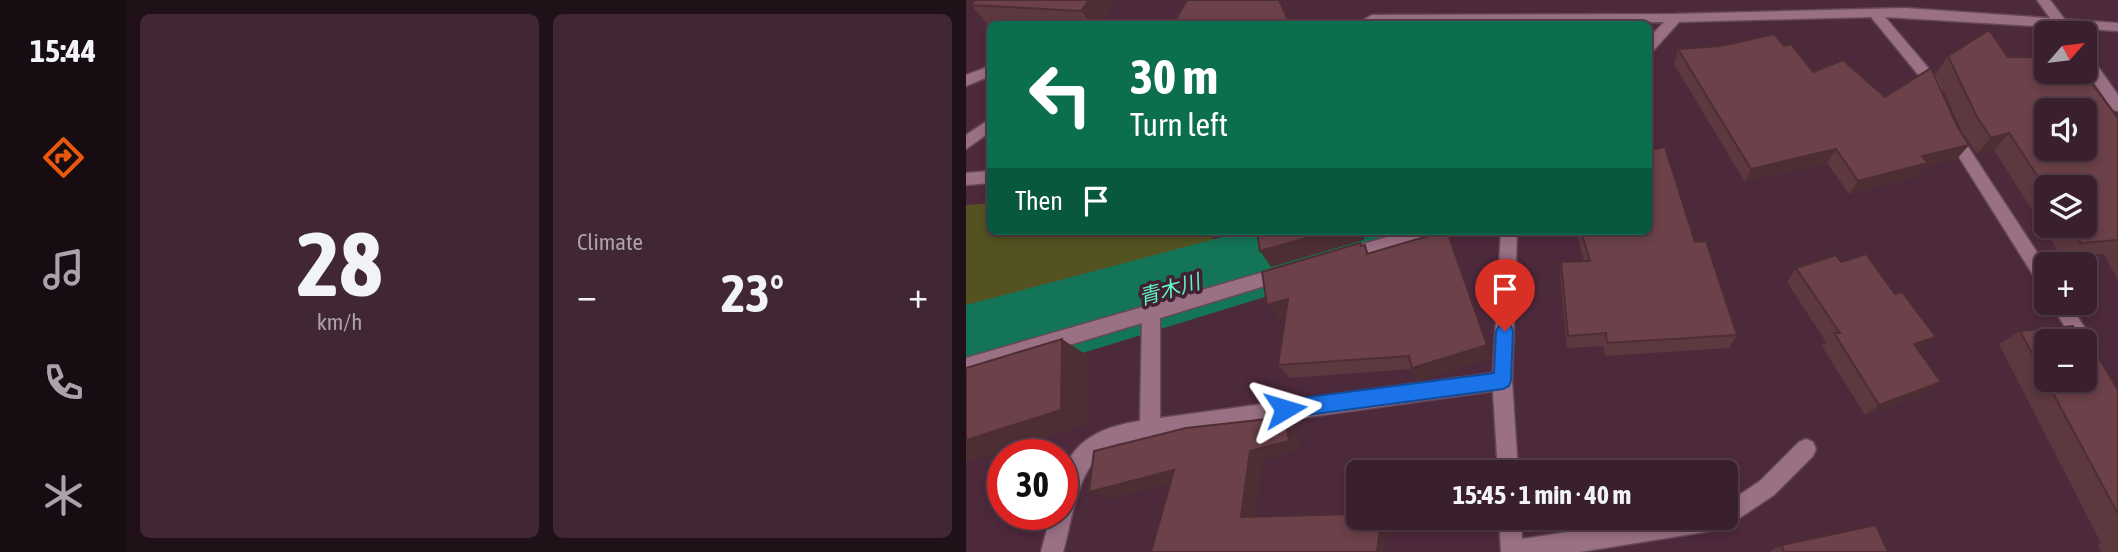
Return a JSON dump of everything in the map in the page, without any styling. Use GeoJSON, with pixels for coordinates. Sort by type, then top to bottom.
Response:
{"type":"FeatureCollection","features":[{"type":"Feature","properties":{"kind":"street"},"geometry":{"type":"LineString","coordinates":[[2043,0],[2059,21]]}},
{"type":"Feature","properties":{"kind":"street"},"geometry":{"type":"LineString","coordinates":[[1874,12],[1931,81],[1953,135],[2034,262]]}},
{"type":"Feature","properties":{"kind":"street"},"geometry":{"type":"LineString","coordinates":[[1368,21],[1675,18],[1874,12],[2034,25]]}},
{"type":"Feature","properties":{"kind":"street"},"geometry":{"type":"LineString","coordinates":[[1652,44],[1675,18]]}},
{"type":"Feature","properties":{"kind":"street"},"geometry":{"type":"LineString","coordinates":[[2097,27],[2118,27]]}},
{"type":"Feature","properties":{"kind":"street"},"geometry":{"type":"LineString","coordinates":[[966,81],[987,72]]}},
{"type":"Feature","properties":{"kind":"street"},"geometry":{"type":"LineString","coordinates":[[2097,76],[2118,106]]}},
{"type":"Feature","properties":{"kind":"street"},"geometry":{"type":"LineString","coordinates":[[966,143],[987,126]]}},
{"type":"Feature","properties":{"kind":"street"},"geometry":{"type":"LineString","coordinates":[[966,179],[987,177]]}},
{"type":"Feature","properties":{"kind":"street"},"geometry":{"type":"LineString","coordinates":[[1324,262],[1416,235]]}},
{"type":"Feature","properties":{"kind":"street"},"geometry":{"type":"LineString","coordinates":[[1507,460],[1503,380],[1509,235]]}},
{"type":"Feature","properties":{"kind":"street"},"geometry":{"type":"LineString","coordinates":[[966,367],[1297,270]]}},
{"type":"Feature","properties":{"kind":"street"},"geometry":{"type":"LineString","coordinates":[[1150,427],[1151,313]]}},
{"type":"Feature","properties":{"kind":"street"},"geometry":{"type":"LineString","coordinates":[[1052,552],[1078,465],[1088,451],[1102,440],[1116,434],[1150,427],[1503,380]]}},
{"type":"Feature","properties":{"kind":"street"},"geometry":{"type":"LineString","coordinates":[[1738,508],[1767,488],[1807,449]]}},
{"type":"Feature","properties":{"kind":"street"},"geometry":{"type":"LineString","coordinates":[[1511,530],[1512,552],[1645,530]]}},
{"type":"Feature","properties":{"kind":"shaded area"},"geometry":{"type":"Polygon","coordinates":[[[987,203],[987,235],[1212,235],[1216,252],[966,326],[966,205],[987,203]]]}},
{"type":"Feature","properties":{"kind":"building"},"geometry":{"type":"Polygon","coordinates":[[[975,0],[1089,0],[1081,11],[971,5],[975,0]]]}},
{"type":"Feature","properties":{"kind":"building"},"geometry":{"type":"Polygon","coordinates":[[[1187,0],[1279,0],[1289,21],[1175,21],[1187,0]]]}},
{"type":"Feature","properties":{"kind":"building"},"geometry":{"type":"Polygon","coordinates":[[[1989,30],[2008,57],[2034,57],[2034,84],[2092,84],[2118,118],[2118,240],[2081,243],[2078,238],[2097,238],[2097,175],[2037,175],[2009,133],[1991,138],[1976,115],[1948,56],[1989,30]]]}},
{"type":"Feature","properties":{"kind":"building"},"geometry":{"type":"Polygon","coordinates":[[[1774,34],[1784,46],[1791,44],[1813,72],[1843,60],[1885,97],[1931,68],[1957,126],[1969,145],[1922,156],[1928,163],[1858,181],[1836,149],[1751,169],[1678,49],[1721,46],[1774,34]]]}},
{"type":"Feature","properties":{"kind":"building"},"geometry":{"type":"Polygon","coordinates":[[[1665,147],[1695,242],[1706,241],[1737,335],[1607,343],[1606,333],[1568,336],[1561,262],[1590,261],[1582,235],[1652,235],[1652,149],[1665,147]]]}},
{"type":"Feature","properties":{"kind":"building"},"geometry":{"type":"Polygon","coordinates":[[[1258,235],[1317,235],[1260,251],[1258,235]]]}},
{"type":"Feature","properties":{"kind":"building"},"geometry":{"type":"Polygon","coordinates":[[[1431,235],[1448,235],[1487,345],[1412,368],[1409,356],[1278,365],[1288,299],[1267,305],[1262,272],[1360,243],[1361,246],[1365,245],[1367,254],[1431,235]]]}},
{"type":"Feature","properties":{"kind":"building"},"geometry":{"type":"Polygon","coordinates":[[[1866,254],[1895,294],[1902,292],[1936,337],[1914,344],[1941,382],[1879,405],[1834,333],[1840,333],[1796,268],[1836,255],[1841,262],[1866,254]]]}},
{"type":"Feature","properties":{"kind":"building"},"geometry":{"type":"Polygon","coordinates":[[[2073,326],[2075,329],[2041,329],[2073,326]]]}},
{"type":"Feature","properties":{"kind":"building"},"geometry":{"type":"Polygon","coordinates":[[[2034,330],[2034,357],[2020,331],[2034,330]]]}},
{"type":"Feature","properties":{"kind":"building"},"geometry":{"type":"Polygon","coordinates":[[[1062,339],[1061,410],[966,440],[966,368],[1062,339]]]}},
{"type":"Feature","properties":{"kind":"building"},"geometry":{"type":"Polygon","coordinates":[[[2097,355],[2118,390],[2118,514],[2052,392],[2097,392],[2097,355]]]}},
{"type":"Feature","properties":{"kind":"building"},"geometry":{"type":"Polygon","coordinates":[[[1285,417],[1289,441],[1250,451],[1241,517],[1346,514],[1346,530],[1380,530],[1377,552],[1151,552],[1174,470],[1089,492],[1094,451],[1186,428],[1285,417]]]}},
{"type":"Feature","properties":{"kind":"building"},"geometry":{"type":"Polygon","coordinates":[[[1876,525],[1888,552],[1784,552],[1782,545],[1876,525]]]}},
{"type":"Feature","properties":{"kind":"waterway","name":"青木川"},"geometry":{"type":"LineString","coordinates":[[966,347],[1358,235]]}},
{"type":"Feature","properties":{"kind":"route"},"geometry":{"type":"LineString","coordinates":[[1285,409],[1503,380],[1505,331]]}}]}
